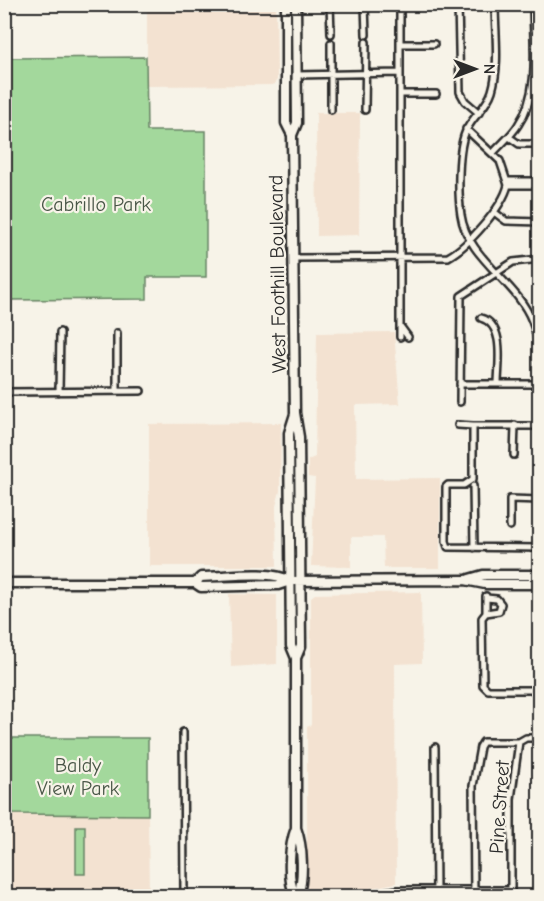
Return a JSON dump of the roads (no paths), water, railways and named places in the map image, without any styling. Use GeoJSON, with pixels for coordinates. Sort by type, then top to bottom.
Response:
{"type":"FeatureCollection","features":[{"type":"Feature","properties":{"kind":"main road","name":"West Foothill Boulevard"},"geometry":{"type":"LineString","coordinates":[[286,4],[286,123],[292,135]]}},
{"type":"Feature","properties":{"kind":"main road"},"geometry":{"type":"LineString","coordinates":[[292,4],[292,24],[297,34]]}},
{"type":"Feature","properties":{"kind":"main road","name":"West Foothill Boulevard"},"geometry":{"type":"LineString","coordinates":[[296,658],[301,646],[299,437],[295,413],[292,135],[297,119],[297,4]]}},
{"type":"Feature","properties":{"kind":"main road"},"geometry":{"type":"LineString","coordinates":[[286,88],[293,94],[293,113],[297,119]]}},
{"type":"Feature","properties":{"kind":"main road","name":"West Foothill Boulevard"},"geometry":{"type":"LineString","coordinates":[[295,413],[289,433],[291,646],[296,658],[296,828],[300,839],[300,889],[296,897]]}},
{"type":"Feature","properties":{"kind":"main road"},"geometry":{"type":"LineString","coordinates":[[465,580],[483,575],[540,575]]}},
{"type":"Feature","properties":{"kind":"main road"},"geometry":{"type":"LineString","coordinates":[[4,583],[195,583],[201,587],[212,587],[278,585],[290,581],[465,580],[486,584],[540,584]]}},
{"type":"Feature","properties":{"kind":"street"},"geometry":{"type":"LineString","coordinates":[[330,4],[331,34]]}},
{"type":"Feature","properties":{"kind":"street"},"geometry":{"type":"LineString","coordinates":[[365,4],[366,35]]}},
{"type":"Feature","properties":{"kind":"street"},"geometry":{"type":"LineString","coordinates":[[400,4],[400,337]]}},
{"type":"Feature","properties":{"kind":"street"},"geometry":{"type":"LineString","coordinates":[[458,4],[460,92],[465,101],[478,113]]}},
{"type":"Feature","properties":{"kind":"street"},"geometry":{"type":"LineString","coordinates":[[460,384],[538,384],[537,337],[527,310],[471,241],[461,216],[460,154],[466,129],[486,104],[494,84],[495,4]]}},
{"type":"Feature","properties":{"kind":"street"},"geometry":{"type":"LineString","coordinates":[[493,153],[509,136],[526,110],[537,72],[533,4]]}},
{"type":"Feature","properties":{"kind":"street"},"geometry":{"type":"LineString","coordinates":[[365,110],[366,42]]}},
{"type":"Feature","properties":{"kind":"street"},"geometry":{"type":"LineString","coordinates":[[331,43],[331,110]]}},
{"type":"Feature","properties":{"kind":"street"},"geometry":{"type":"LineString","coordinates":[[400,44],[434,44]]}},
{"type":"Feature","properties":{"kind":"street"},"geometry":{"type":"LineString","coordinates":[[297,75],[400,73]]}},
{"type":"Feature","properties":{"kind":"street"},"geometry":{"type":"LineString","coordinates":[[400,94],[436,94]]}},
{"type":"Feature","properties":{"kind":"street"},"geometry":{"type":"LineString","coordinates":[[295,258],[448,257],[471,241],[475,231],[494,212],[508,183],[500,161],[466,129]]}},
{"type":"Feature","properties":{"kind":"street"},"geometry":{"type":"LineString","coordinates":[[509,136],[519,144],[540,144]]}},
{"type":"Feature","properties":{"kind":"street"},"geometry":{"type":"LineString","coordinates":[[508,183],[540,183]]}},
{"type":"Feature","properties":{"kind":"street"},"geometry":{"type":"LineString","coordinates":[[494,212],[506,221],[540,222]]}},
{"type":"Feature","properties":{"kind":"street"},"geometry":{"type":"LineString","coordinates":[[460,402],[460,296],[519,259],[540,259]]}},
{"type":"Feature","properties":{"kind":"street"},"geometry":{"type":"LineString","coordinates":[[481,318],[491,323],[498,338],[498,384]]}},
{"type":"Feature","properties":{"kind":"street"},"geometry":{"type":"LineString","coordinates":[[399,325],[408,337]]}},
{"type":"Feature","properties":{"kind":"street"},"geometry":{"type":"LineString","coordinates":[[59,392],[60,332]]}},
{"type":"Feature","properties":{"kind":"street"},"geometry":{"type":"LineString","coordinates":[[117,333],[117,391]]}},
{"type":"Feature","properties":{"kind":"street"},"geometry":{"type":"LineString","coordinates":[[4,392],[141,391]]}},
{"type":"Feature","properties":{"kind":"street"},"geometry":{"type":"LineString","coordinates":[[458,425],[538,426]]}},
{"type":"Feature","properties":{"kind":"street"},"geometry":{"type":"LineString","coordinates":[[473,426],[473,479],[464,484],[446,487],[448,547],[540,548]]}},
{"type":"Feature","properties":{"kind":"street"},"geometry":{"type":"LineString","coordinates":[[514,455],[515,426]]}},
{"type":"Feature","properties":{"kind":"street"},"geometry":{"type":"LineString","coordinates":[[473,486],[474,548]]}},
{"type":"Feature","properties":{"kind":"street"},"geometry":{"type":"LineString","coordinates":[[510,526],[510,500],[540,500]]}},
{"type":"Feature","properties":{"kind":"street"},"geometry":{"type":"LineString","coordinates":[[486,613],[499,611],[501,604],[497,599],[486,597],[486,613],[482,618],[485,689],[540,690]]}},
{"type":"Feature","properties":{"kind":"street"},"geometry":{"type":"LineString","coordinates":[[183,732],[184,897]]}},
{"type":"Feature","properties":{"kind":"street","name":"Pine Street"},"geometry":{"type":"LineString","coordinates":[[511,893],[511,798],[519,742],[526,738],[540,738]]}},
{"type":"Feature","properties":{"kind":"street"},"geometry":{"type":"LineString","coordinates":[[474,893],[473,786],[480,747],[483,742],[519,742]]}},
{"type":"Feature","properties":{"kind":"street"},"geometry":{"type":"LineString","coordinates":[[435,747],[436,894]]}},
{"type":"Feature","properties":{"kind":"street"},"geometry":{"type":"LineString","coordinates":[[358,897],[389,891],[436,894],[511,893]]}},
{"type":"Feature","properties":{"kind":"street"},"geometry":{"type":"LineString","coordinates":[[306,897],[321,897]]}},
{"type":"Feature","properties":{"kind":"park label","name":"Cabrillo Park"},"geometry":{"type":"Point","coordinates":[96,204]}},
{"type":"Feature","properties":{"kind":"park label","name":"Baldy View Park"},"geometry":{"type":"Point","coordinates":[78,776]}}]}
